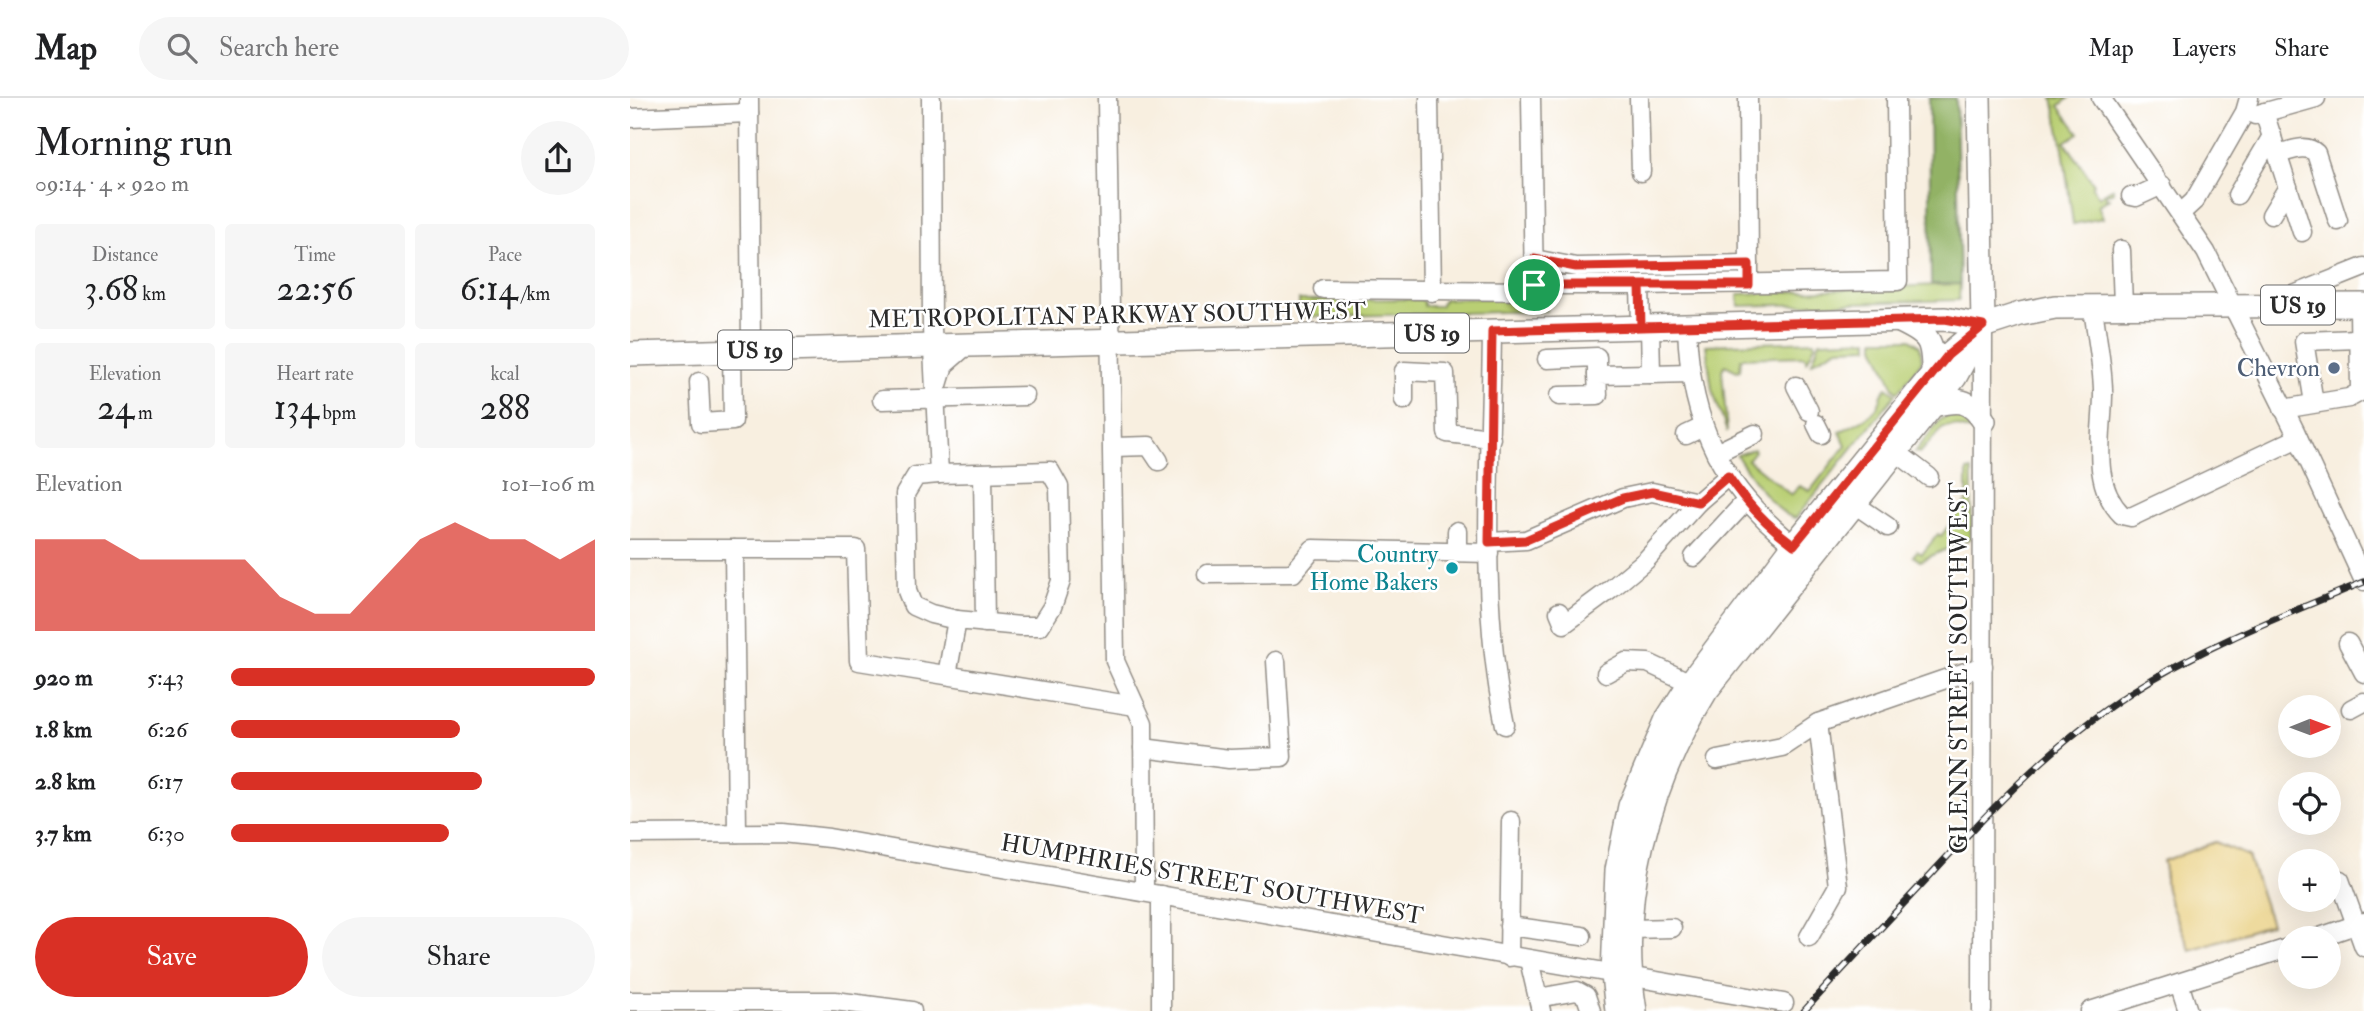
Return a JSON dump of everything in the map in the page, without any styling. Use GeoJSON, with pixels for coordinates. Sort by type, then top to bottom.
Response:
{"type":"FeatureCollection","features":[{"type":"Feature","properties":{"kind":"main road"},"geometry":{"type":"LineString","coordinates":[[1803,552],[1853,503],[1933,405],[1955,377],[1983,326],[1979,98]]}},
{"type":"Feature","properties":{"kind":"main road","name":"METROPOLITAN PARKWAY SOUTHWEST"},"geometry":{"type":"LineString","coordinates":[[630,354],[1492,331],[1546,347],[1645,327],[1950,319],[1983,326],[2020,314],[2055,307],[2232,305]]}},
{"type":"Feature","properties":{"kind":"main road","name":"US 19"},"geometry":{"type":"LineString","coordinates":[[2232,305],[2361,305]]}},
{"type":"Feature","properties":{"kind":"main road"},"geometry":{"type":"LineString","coordinates":[[1897,320],[1923,332],[1929,340],[1933,352],[1933,372]]}},
{"type":"Feature","properties":{"kind":"main road"},"geometry":{"type":"LineString","coordinates":[[1635,1011],[1622,976],[1617,870],[1630,806],[1667,719],[1698,687],[1803,552],[1933,372],[1948,355],[1983,326]]}},
{"type":"Feature","properties":{"kind":"main road"},"geometry":{"type":"LineString","coordinates":[[1933,405],[1951,400],[1965,402],[1977,411],[1984,421]]}},
{"type":"Feature","properties":{"kind":"main road"},"geometry":{"type":"LineString","coordinates":[[1617,1011],[1631,929],[1631,905],[1637,862],[1647,821],[1698,687]]}},
{"type":"Feature","properties":{"kind":"street"},"geometry":{"type":"LineString","coordinates":[[930,98],[933,346],[939,474]]}},
{"type":"Feature","properties":{"kind":"street"},"geometry":{"type":"LineString","coordinates":[[1107,98],[1115,662],[1143,723],[1161,1011]]}},
{"type":"Feature","properties":{"kind":"street"},"geometry":{"type":"LineString","coordinates":[[1429,98],[1432,292]]}},
{"type":"Feature","properties":{"kind":"street"},"geometry":{"type":"LineString","coordinates":[[1323,289],[1407,288],[1432,292],[1534,290],[1531,98]]}},
{"type":"Feature","properties":{"kind":"street"},"geometry":{"type":"LineString","coordinates":[[1639,98],[1641,172]]}},
{"type":"Feature","properties":{"kind":"street"},"geometry":{"type":"LineString","coordinates":[[1748,98],[1749,285]]}},
{"type":"Feature","properties":{"kind":"street"},"geometry":{"type":"LineString","coordinates":[[1534,285],[1749,285],[1898,281],[1896,98]]}},
{"type":"Feature","properties":{"kind":"street"},"geometry":{"type":"LineString","coordinates":[[2101,98],[2206,252],[2360,561],[2364,581]]}},
{"type":"Feature","properties":{"kind":"street"},"geometry":{"type":"LineString","coordinates":[[2181,213],[2194,201],[2242,119],[2249,98]]}},
{"type":"Feature","properties":{"kind":"street"},"geometry":{"type":"LineString","coordinates":[[2242,119],[2316,98]]}},
{"type":"Feature","properties":{"kind":"street"},"geometry":{"type":"LineString","coordinates":[[630,118],[749,106],[741,351],[733,421],[701,424],[699,382]]}},
{"type":"Feature","properties":{"kind":"street"},"geometry":{"type":"LineString","coordinates":[[2264,112],[2301,232]]}},
{"type":"Feature","properties":{"kind":"street"},"geometry":{"type":"LineString","coordinates":[[2237,195],[2272,136]]}},
{"type":"Feature","properties":{"kind":"street"},"geometry":{"type":"LineString","coordinates":[[2278,154],[2312,148],[2338,221]]}},
{"type":"Feature","properties":{"kind":"street"},"geometry":{"type":"LineString","coordinates":[[2131,197],[2162,185]]}},
{"type":"Feature","properties":{"kind":"street"},"geometry":{"type":"LineString","coordinates":[[2271,215],[2288,187]]}},
{"type":"Feature","properties":{"kind":"street"},"geometry":{"type":"LineString","coordinates":[[2121,250],[2123,306]]}},
{"type":"Feature","properties":{"kind":"street"},"geometry":{"type":"LineString","coordinates":[[1534,259],[1576,267],[1749,264]]}},
{"type":"Feature","properties":{"kind":"street"},"geometry":{"type":"LineString","coordinates":[[2269,305],[2364,267]]}},
{"type":"Feature","properties":{"kind":"street"},"geometry":{"type":"LineString","coordinates":[[1640,285],[1645,327],[1659,380]]}},
{"type":"Feature","properties":{"kind":"street"},"geometry":{"type":"LineString","coordinates":[[2283,409],[2349,398],[2360,392],[2358,338],[2361,305]]}},
{"type":"Feature","properties":{"kind":"street"},"geometry":{"type":"LineString","coordinates":[[2093,307],[2103,390],[2099,454],[2102,476],[2106,489],[2122,515],[2131,517],[2298,438]]}},
{"type":"Feature","properties":{"kind":"street","name":"GLENN STREET SOUTHWEST"},"geometry":{"type":"LineString","coordinates":[[1982,1011],[1983,666],[1976,454],[1984,421],[1983,326]]}},
{"type":"Feature","properties":{"kind":"street"},"geometry":{"type":"LineString","coordinates":[[1687,327],[1690,373],[1703,427],[1716,453],[1728,476],[1746,500],[1775,531],[1803,552]]}},
{"type":"Feature","properties":{"kind":"street"},"geometry":{"type":"LineString","coordinates":[[1492,331],[1489,598],[1498,689],[1506,725]]}},
{"type":"Feature","properties":{"kind":"street"},"geometry":{"type":"LineString","coordinates":[[2314,403],[2304,341],[2358,338]]}},
{"type":"Feature","properties":{"kind":"street"},"geometry":{"type":"LineString","coordinates":[[936,395],[944,365],[967,345]]}},
{"type":"Feature","properties":{"kind":"street"},"geometry":{"type":"LineString","coordinates":[[1546,347],[1597,357],[1598,395],[1559,396]]}},
{"type":"Feature","properties":{"kind":"street"},"geometry":{"type":"LineString","coordinates":[[1404,400],[1404,371],[1445,373],[1447,433],[1490,438]]}},
{"type":"Feature","properties":{"kind":"street"},"geometry":{"type":"LineString","coordinates":[[1597,375],[1659,380],[1690,373]]}},
{"type":"Feature","properties":{"kind":"street"},"geometry":{"type":"LineString","coordinates":[[1796,386],[1816,423]]}},
{"type":"Feature","properties":{"kind":"street"},"geometry":{"type":"LineString","coordinates":[[882,400],[936,395],[1025,396]]}},
{"type":"Feature","properties":{"kind":"street"},"geometry":{"type":"LineString","coordinates":[[1686,435],[1703,427]]}},
{"type":"Feature","properties":{"kind":"street"},"geometry":{"type":"LineString","coordinates":[[1716,453],[1755,434]]}},
{"type":"Feature","properties":{"kind":"street"},"geometry":{"type":"LineString","coordinates":[[1113,447],[1149,446],[1159,461]]}},
{"type":"Feature","properties":{"kind":"street"},"geometry":{"type":"LineString","coordinates":[[1895,451],[1929,477]]}},
{"type":"Feature","properties":{"kind":"street"},"geometry":{"type":"LineString","coordinates":[[1050,471],[1059,487],[1061,581],[1052,607],[1040,626],[957,620],[931,614],[914,606],[906,591],[905,494],[916,476],[939,474],[1050,471]]}},
{"type":"Feature","properties":{"kind":"street"},"geometry":{"type":"LineString","coordinates":[[983,473],[985,623]]}},
{"type":"Feature","properties":{"kind":"street"},"geometry":{"type":"LineString","coordinates":[[1559,612],[1564,624],[1610,590],[1646,560],[1698,502],[1728,476]]}},
{"type":"Feature","properties":{"kind":"street"},"geometry":{"type":"LineString","coordinates":[[1207,574],[1293,573],[1313,549],[1457,552],[1489,548],[1526,540],[1623,498],[1652,492],[1698,502]]}},
{"type":"Feature","properties":{"kind":"street"},"geometry":{"type":"LineString","coordinates":[[1694,557],[1746,500]]}},
{"type":"Feature","properties":{"kind":"street"},"geometry":{"type":"LineString","coordinates":[[1853,503],[1888,527]]}},
{"type":"Feature","properties":{"kind":"street"},"geometry":{"type":"LineString","coordinates":[[1457,531],[1457,552]]}},
{"type":"Feature","properties":{"kind":"street"},"geometry":{"type":"LineString","coordinates":[[630,548],[856,549],[859,661],[1135,706]]}},
{"type":"Feature","properties":{"kind":"street"},"geometry":{"type":"LineString","coordinates":[[734,549],[737,833]]}},
{"type":"Feature","properties":{"kind":"street"},"geometry":{"type":"LineString","coordinates":[[947,675],[957,620]]}},
{"type":"Feature","properties":{"kind":"street"},"geometry":{"type":"LineString","coordinates":[[2348,643],[2364,673]]}},
{"type":"Feature","properties":{"kind":"street"},"geometry":{"type":"LineString","coordinates":[[1143,748],[1229,759],[1282,757],[1276,661]]}},
{"type":"Feature","properties":{"kind":"street"},"geometry":{"type":"LineString","coordinates":[[1606,673],[1626,662],[1648,663],[1698,687]]}},
{"type":"Feature","properties":{"kind":"street"},"geometry":{"type":"LineString","coordinates":[[1717,760],[1782,747],[1818,723],[1983,666]]}},
{"type":"Feature","properties":{"kind":"street"},"geometry":{"type":"LineString","coordinates":[[1809,937],[1838,886],[1818,723]]}},
{"type":"Feature","properties":{"kind":"street"},"geometry":{"type":"LineString","coordinates":[[1509,957],[1511,821]]}},
{"type":"Feature","properties":{"kind":"street","name":"HUMPHRIES STREET SOUTHWEST"},"geometry":{"type":"LineString","coordinates":[[630,834],[783,833],[829,838],[1784,1003]]}},
{"type":"Feature","properties":{"kind":"street"},"geometry":{"type":"LineString","coordinates":[[2341,882],[2360,923],[2364,947]]}},
{"type":"Feature","properties":{"kind":"street"},"geometry":{"type":"LineString","coordinates":[[2341,930],[2360,923]]}},
{"type":"Feature","properties":{"kind":"street"},"geometry":{"type":"LineString","coordinates":[[1509,926],[1582,936]]}},
{"type":"Feature","properties":{"kind":"street"},"geometry":{"type":"LineString","coordinates":[[1631,929],[1672,928]]}},
{"type":"Feature","properties":{"kind":"street"},"geometry":{"type":"LineString","coordinates":[[2090,1011],[2137,1004],[2179,983],[2278,951]]}},
{"type":"Feature","properties":{"kind":"street"},"geometry":{"type":"LineString","coordinates":[[1529,960],[1540,1005],[1577,991],[1586,996],[1587,1010]]}},
{"type":"Feature","properties":{"kind":"street"},"geometry":{"type":"LineString","coordinates":[[2179,983],[2188,1011]]}},
{"type":"Feature","properties":{"kind":"street"},"geometry":{"type":"LineString","coordinates":[[630,1001],[835,1001],[912,1011]]}},
{"type":"Feature","properties":{"kind":"green space"},"geometry":{"type":"Polygon","coordinates":[[[1929,98],[1956,98],[1960,284],[1931,284],[1929,98]]]}},
{"type":"Feature","properties":{"kind":"green space"},"geometry":{"type":"Polygon","coordinates":[[[2053,98],[2069,98],[2059,106],[2079,133],[2065,142],[2094,184],[2092,187],[2099,197],[2113,188],[2113,193],[2106,194],[2106,198],[2111,198],[2098,205],[2103,218],[2073,224],[2053,98]]]}},
{"type":"Feature","properties":{"kind":"green space"},"geometry":{"type":"Polygon","coordinates":[[[1960,284],[1959,300],[1739,306],[1738,294],[1960,284]]]}},
{"type":"Feature","properties":{"kind":"green space"},"geometry":{"type":"Polygon","coordinates":[[[1540,297],[1540,303],[1547,303],[1547,311],[1299,317],[1299,300],[1420,299],[1424,306],[1440,306],[1444,299],[1540,297]]]}},
{"type":"Feature","properties":{"kind":"green space"},"geometry":{"type":"Polygon","coordinates":[[[1869,339],[1869,347],[1838,348],[1812,362],[1820,341],[1869,339]]]}},
{"type":"Feature","properties":{"kind":"green space"},"geometry":{"type":"Polygon","coordinates":[[[1875,339],[1911,339],[1920,346],[1922,361],[1898,392],[1875,346],[1875,339]]]}},
{"type":"Feature","properties":{"kind":"green space"},"geometry":{"type":"Polygon","coordinates":[[[1815,341],[1807,361],[1805,356],[1741,358],[1740,370],[1737,371],[1725,365],[1722,370],[1727,432],[1712,389],[1706,345],[1815,341]]]}},
{"type":"Feature","properties":{"kind":"green space"},"geometry":{"type":"Polygon","coordinates":[[[1887,387],[1896,394],[1796,518],[1789,516],[1773,503],[1737,455],[1754,449],[1748,460],[1791,495],[1800,486],[1810,491],[1846,445],[1840,432],[1874,411],[1887,387]]]}},
{"type":"Feature","properties":{"kind":"green space"},"geometry":{"type":"Polygon","coordinates":[[[1957,412],[1970,421],[1972,431],[1954,426],[1943,427],[1920,453],[1915,452],[1941,419],[1957,412]]]}},
{"type":"Feature","properties":{"kind":"green space"},"geometry":{"type":"Polygon","coordinates":[[[1972,470],[1971,538],[1920,561],[1913,556],[1917,551],[1922,554],[1938,534],[1941,536],[1967,501],[1967,471],[1972,470]]]}},
{"type":"Feature","properties":{"kind":"sand"},"geometry":{"type":"Polygon","coordinates":[[[2215,842],[2248,856],[2271,924],[2190,950],[2169,900],[2163,861],[2215,842]]]}},
{"type":"Feature","properties":{"kind":"railway"},"geometry":{"type":"LineString","coordinates":[[1804,1011],[2003,799],[2076,732],[2130,693],[2186,660],[2274,619],[2364,582]]}},
{"type":"Feature","properties":{"kind":"place","name":"Chevron"},"geometry":{"type":"Point","coordinates":[2334,368]}},
{"type":"Feature","properties":{"kind":"place","name":"Country Home Bakers"},"geometry":{"type":"Point","coordinates":[1452,568]}},
{"type":"Feature","properties":{"kind":"route"},"geometry":{"type":"LineString","coordinates":[[1534,285],[1534,259],[1576,267],[1749,264],[1749,285],[1640,285],[1641,310],[1641,327],[1945,319],[1983,326],[1948,355],[1794,545],[1753,509],[1728,476],[1698,502],[1652,492],[1623,498],[1526,540],[1489,542],[1492,331],[1641,327],[1640,285],[1534,285]]}}]}
